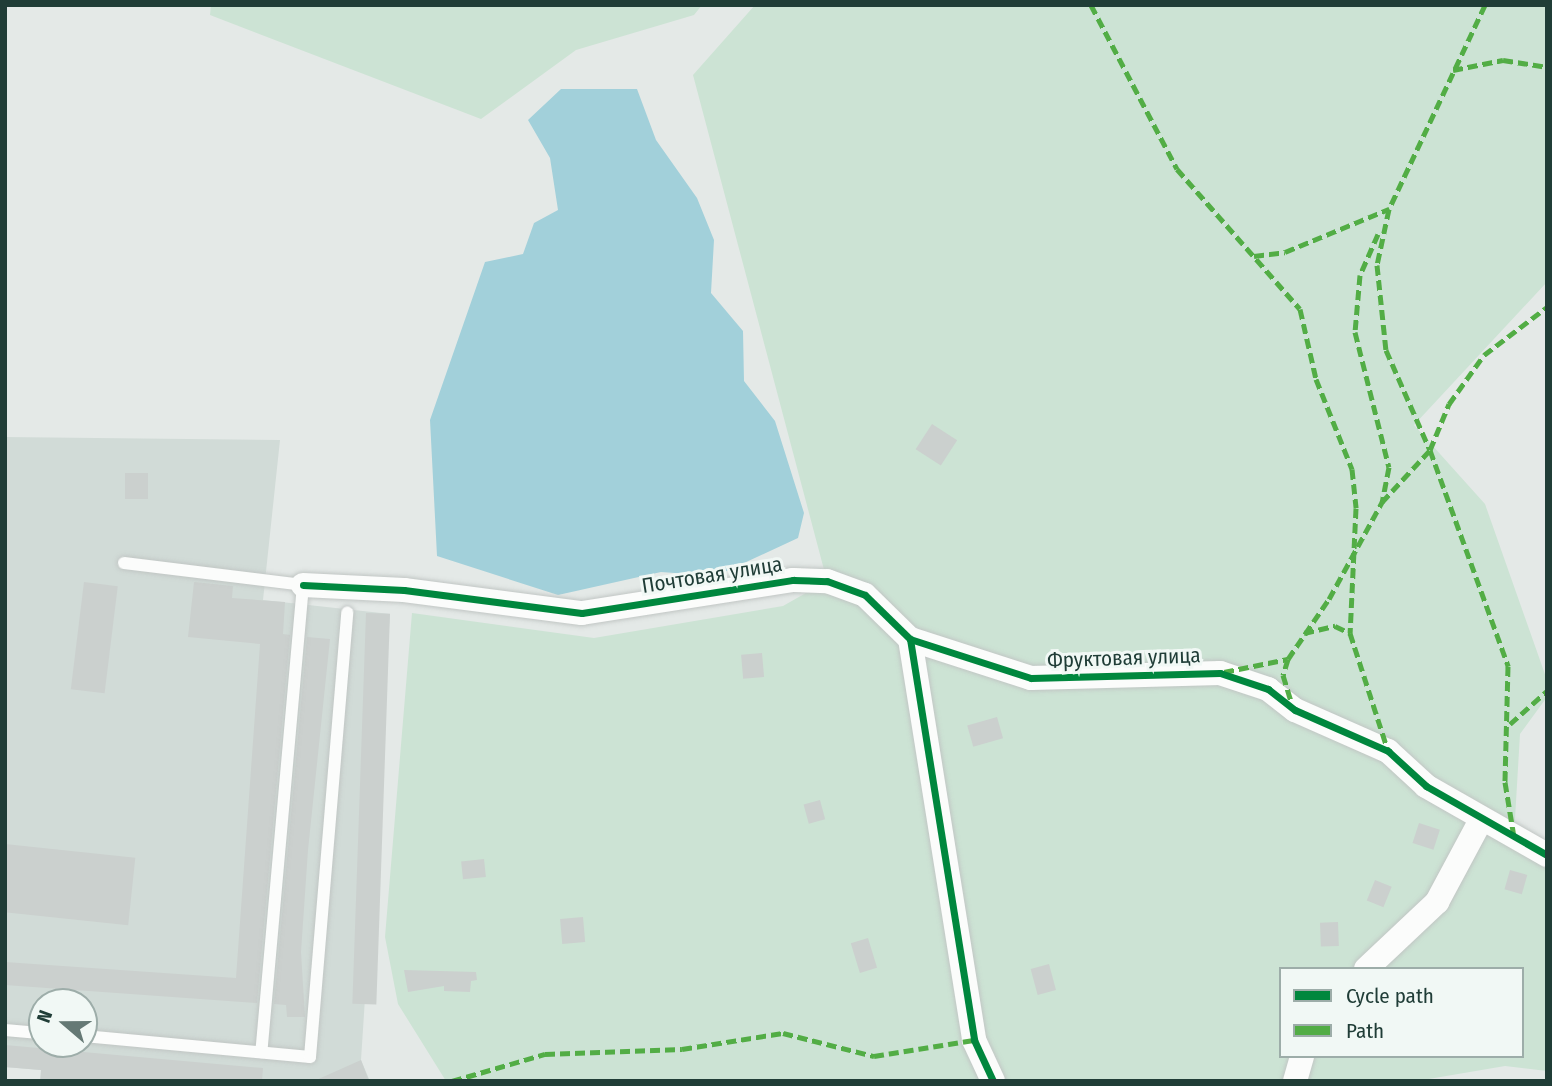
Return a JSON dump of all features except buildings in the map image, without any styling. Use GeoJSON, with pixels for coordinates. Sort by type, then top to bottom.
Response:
{"type":"FeatureCollection","features":[{"type":"Feature","properties":{"kind":"street","name":"Почтовая улица"},"geometry":{"type":"LineString","coordinates":[[303,585],[404,590],[582,613],[761,584],[827,581],[865,595],[910,639]]}},
{"type":"Feature","properties":{"kind":"street","name":"Фруктовая улица"},"geometry":{"type":"LineString","coordinates":[[910,639],[1031,678],[1220,673],[1268,689],[1295,710],[1388,751],[1426,786],[1481,820],[1547,855]]}},
{"type":"Feature","properties":{"kind":"street"},"geometry":{"type":"LineString","coordinates":[[910,639],[974,1040],[993,1081]]}},
{"type":"Feature","properties":{"kind":"street"},"geometry":{"type":"LineString","coordinates":[[1368,967],[1437,902],[1481,820]]}},
{"type":"Feature","properties":{"kind":"street"},"geometry":{"type":"LineString","coordinates":[[1295,1081],[1301,1058]]}},
{"type":"Feature","properties":{"kind":"lane"},"geometry":{"type":"LineString","coordinates":[[124,563],[303,585],[261,1052]]}},
{"type":"Feature","properties":{"kind":"lane"},"geometry":{"type":"LineString","coordinates":[[98,1037],[310,1057],[347,613]]}},
{"type":"Feature","properties":{"kind":"lane"},"geometry":{"type":"LineString","coordinates":[[5,1030],[28,1032]]}},
{"type":"Feature","properties":{"kind":"shaded area"},"geometry":{"type":"Polygon","coordinates":[[[5,437],[280,440],[263,600],[390,614],[361,1060],[369,1079],[171,1081],[5,1067],[5,437]]]}},
{"type":"Feature","properties":{"kind":"green space"},"geometry":{"type":"Polygon","coordinates":[[[211,5],[702,5],[694,15],[576,50],[481,119],[210,15],[211,5]]]}},
{"type":"Feature","properties":{"kind":"green space"},"geometry":{"type":"Polygon","coordinates":[[[755,5],[1547,5],[1547,282],[1414,425],[1485,504],[1547,680],[1547,697],[1520,734],[1514,836],[1547,864],[1547,1071],[1505,1066],[1417,1081],[446,1081],[398,1004],[385,937],[412,613],[594,638],[783,606],[827,581],[693,75],[755,5]]]}},
{"type":"Feature","properties":{"kind":"water"},"geometry":{"type":"Polygon","coordinates":[[[561,89],[637,89],[656,140],[697,198],[714,240],[711,293],[743,331],[744,381],[775,421],[804,513],[798,538],[716,576],[661,572],[558,595],[437,556],[430,420],[485,262],[523,254],[534,223],[558,210],[550,158],[528,120],[561,89]]]}},
{"type":"Feature","properties":{"kind":"marked path"},"geometry":{"type":"LineString","coordinates":[[1091,5],[1177,169],[1300,309],[1316,379],[1352,469],[1356,508],[1350,633],[1388,751]]}},
{"type":"Feature","properties":{"kind":"marked path"},"geometry":{"type":"LineString","coordinates":[[1485,5],[1389,209],[1377,265],[1386,350],[1430,450],[1508,666],[1505,782],[1514,837]]}},
{"type":"Feature","properties":{"kind":"marked path"},"geometry":{"type":"LineString","coordinates":[[1453,70],[1503,60],[1547,67]]}},
{"type":"Feature","properties":{"kind":"marked path"},"geometry":{"type":"LineString","coordinates":[[1254,256],[1285,252],[1389,209]]}},
{"type":"Feature","properties":{"kind":"marked path"},"geometry":{"type":"LineString","coordinates":[[1378,234],[1360,275],[1355,332],[1389,467],[1382,502]]}},
{"type":"Feature","properties":{"kind":"marked path"},"geometry":{"type":"LineString","coordinates":[[1224,672],[1288,659],[1329,599],[1382,502],[1430,450],[1449,404],[1484,355],[1547,307]]}},
{"type":"Feature","properties":{"kind":"marked path"},"geometry":{"type":"LineString","coordinates":[[1304,633],[1335,626],[1350,633]]}},
{"type":"Feature","properties":{"kind":"marked path"},"geometry":{"type":"LineString","coordinates":[[1288,659],[1283,675],[1291,702]]}},
{"type":"Feature","properties":{"kind":"marked path"},"geometry":{"type":"LineString","coordinates":[[1510,724],[1547,691]]}},
{"type":"Feature","properties":{"kind":"marked path"},"geometry":{"type":"LineString","coordinates":[[452,1081],[545,1054],[682,1049],[783,1033],[874,1056],[974,1040]]}},
{"type":"Feature","properties":{"kind":"cycle path"},"geometry":{"type":"LineString","coordinates":[[303,585],[404,590],[582,613],[793,580],[827,581],[865,595],[910,639],[974,1040],[993,1081]]}},
{"type":"Feature","properties":{"kind":"cycle path"},"geometry":{"type":"LineString","coordinates":[[910,639],[1031,678],[1220,673],[1268,689],[1295,710],[1388,751],[1426,786],[1547,855]]}}]}
